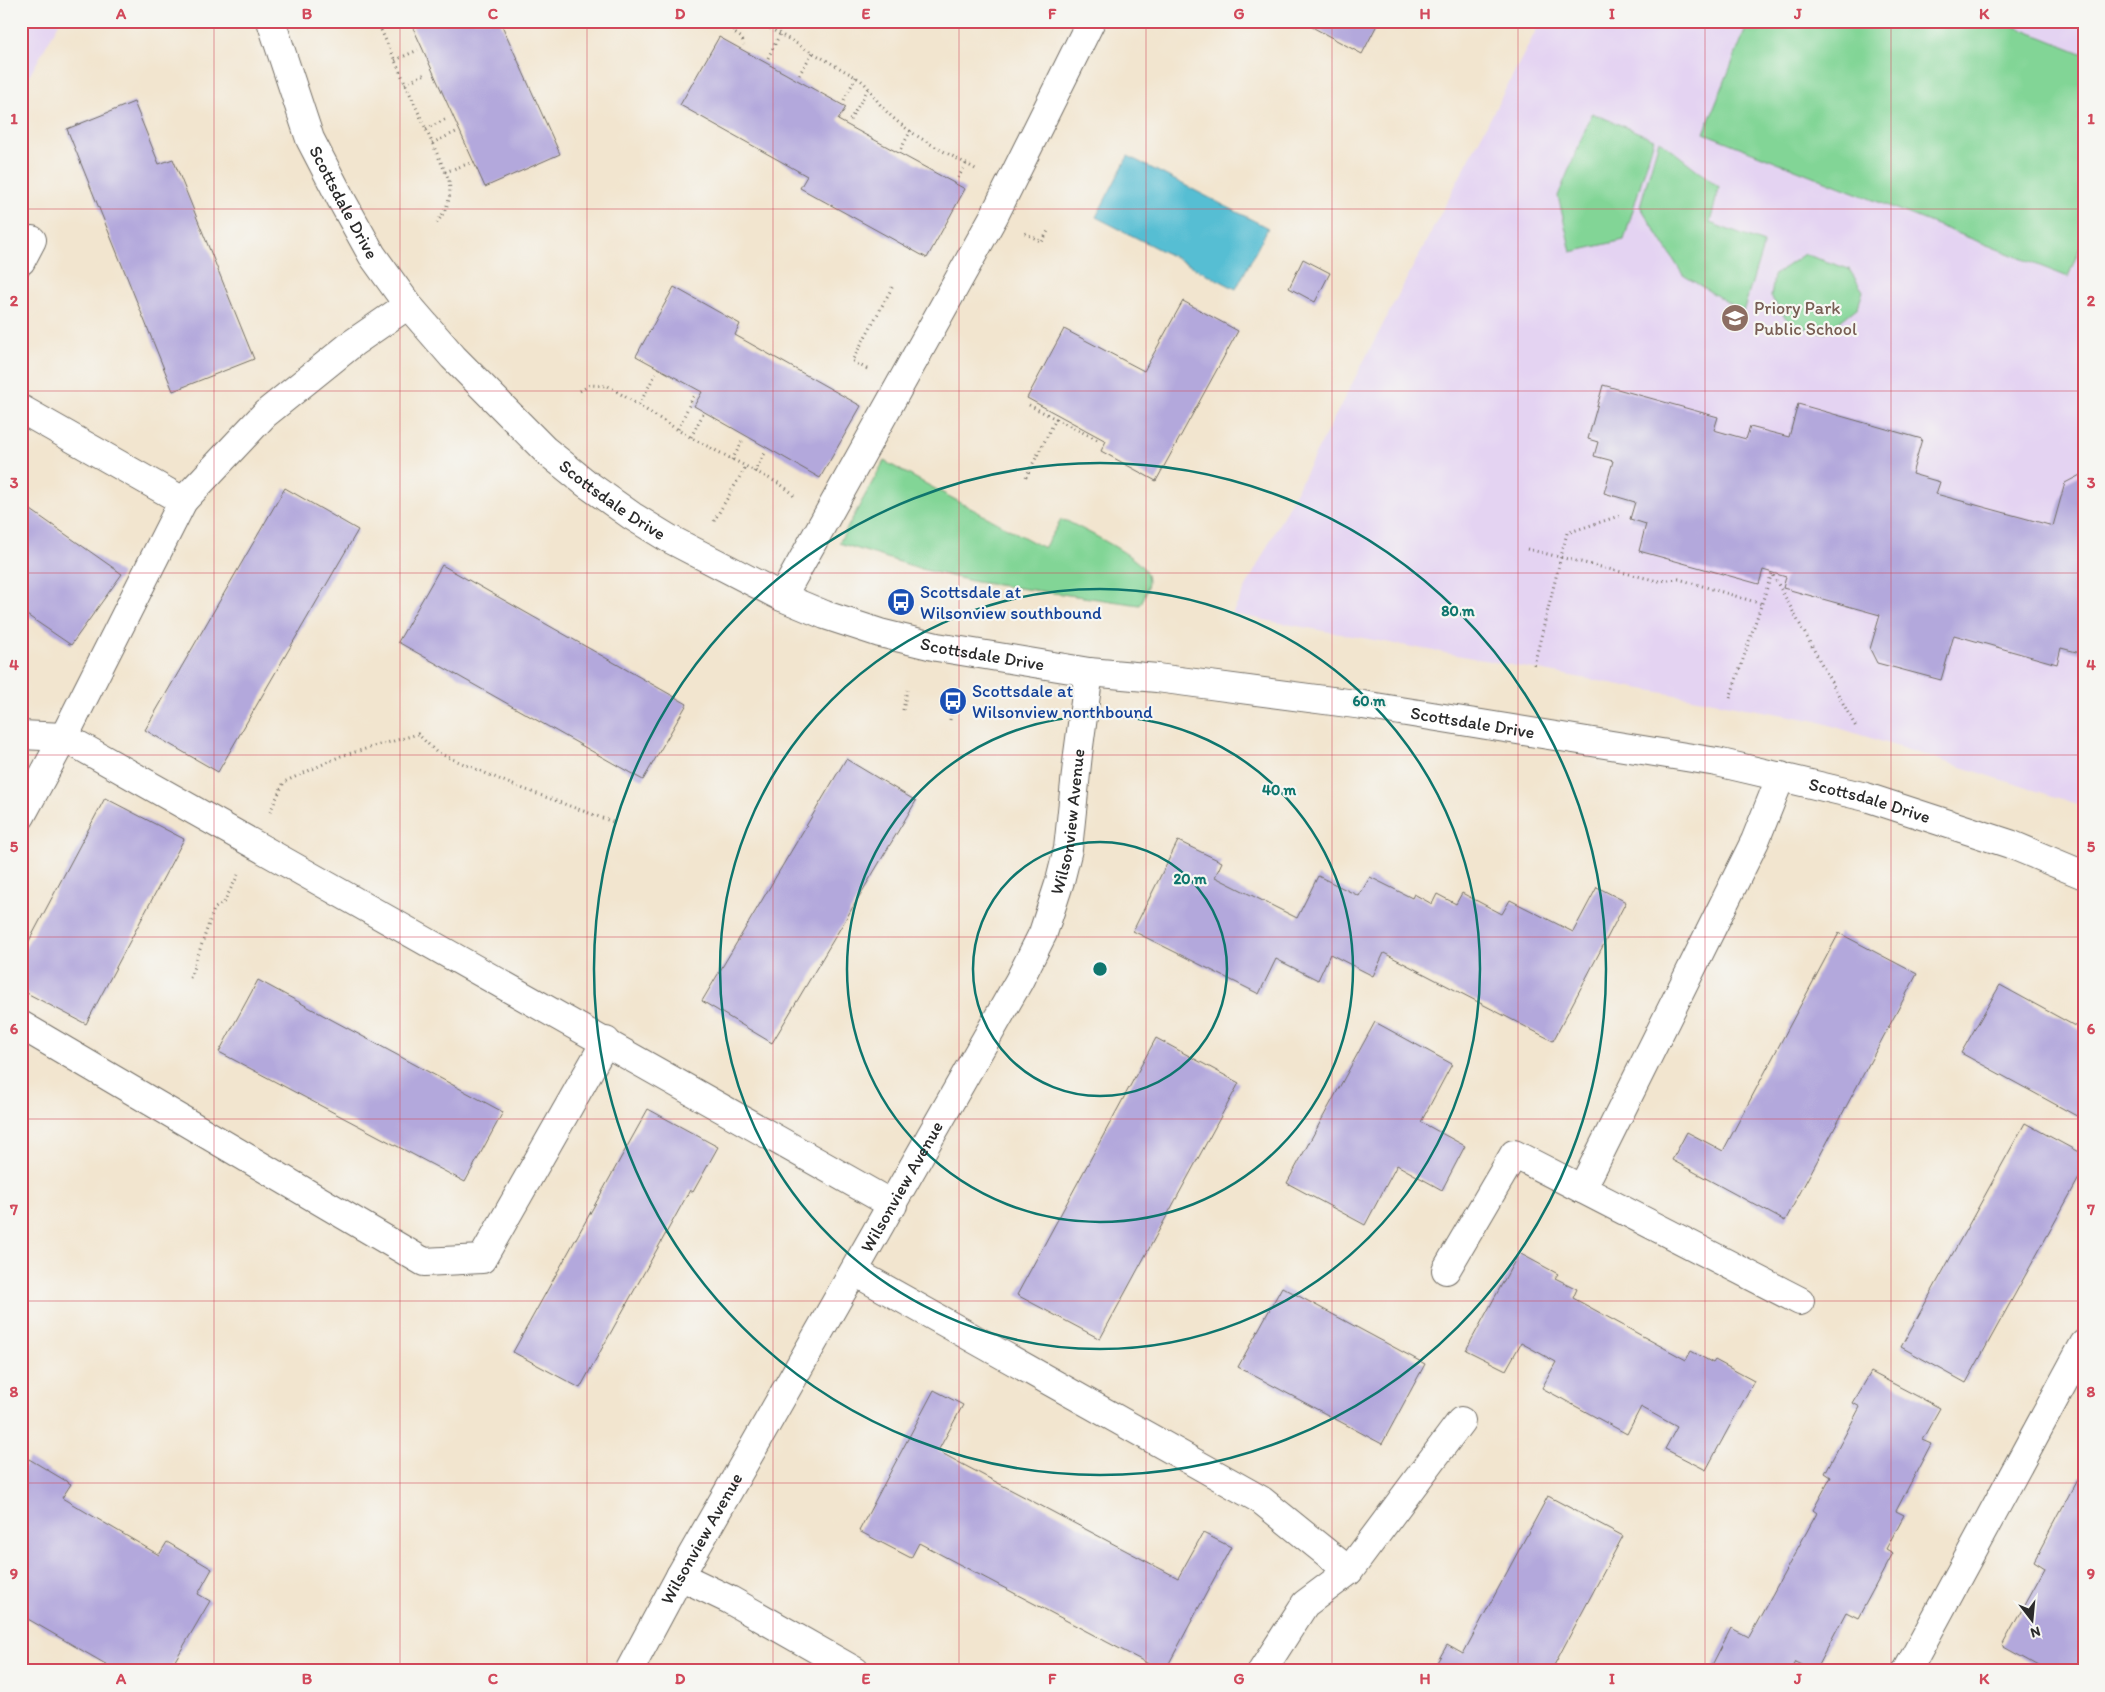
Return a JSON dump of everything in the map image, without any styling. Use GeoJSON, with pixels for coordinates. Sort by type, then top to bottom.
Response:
{"type":"FeatureCollection","features":[{"type":"Feature","properties":{"kind":"street","name":"Scottsdale Drive"},"geometry":{"type":"LineString","coordinates":[[271,21],[310,139],[372,255],[408,305],[453,357],[545,450],[587,484],[632,516],[696,554],[782,597],[825,615],[880,633],[936,647],[1090,672],[1157,678],[1363,705],[1707,760],[1866,797],[2010,844],[2084,875]]}},
{"type":"Feature","properties":{"kind":"street"},"geometry":{"type":"LineString","coordinates":[[782,597],[1008,188],[1091,21]]}},
{"type":"Feature","properties":{"kind":"street"},"geometry":{"type":"LineString","coordinates":[[21,816],[64,736],[182,501],[265,414],[353,343],[408,305]]}},
{"type":"Feature","properties":{"kind":"street"},"geometry":{"type":"LineString","coordinates":[[21,409],[182,501]]}},
{"type":"Feature","properties":{"kind":"street","name":"Wilsonview Avenue"},"geometry":{"type":"LineString","coordinates":[[629,1671],[680,1576],[1020,981],[1043,933],[1068,850],[1078,754],[1090,672]]}},
{"type":"Feature","properties":{"kind":"street"},"geometry":{"type":"LineString","coordinates":[[21,735],[64,736],[893,1205]]}},
{"type":"Feature","properties":{"kind":"street"},"geometry":{"type":"LineString","coordinates":[[1582,1189],[1755,841],[1781,776]]}},
{"type":"Feature","properties":{"kind":"street"},"geometry":{"type":"LineString","coordinates":[[21,1025],[424,1262],[482,1259],[606,1041]]}},
{"type":"Feature","properties":{"kind":"street"},"geometry":{"type":"LineString","coordinates":[[1446,1270],[1514,1154],[1800,1301]]}},
{"type":"Feature","properties":{"kind":"street"},"geometry":{"type":"LineString","coordinates":[[855,1272],[1261,1500],[1349,1571]]}},
{"type":"Feature","properties":{"kind":"street"},"geometry":{"type":"LineString","coordinates":[[1907,1671],[2084,1344]]}},
{"type":"Feature","properties":{"kind":"street"},"geometry":{"type":"LineString","coordinates":[[1262,1671],[1305,1604],[1349,1571],[1461,1421]]}},
{"type":"Feature","properties":{"kind":"street"},"geometry":{"type":"LineString","coordinates":[[680,1576],[730,1600],[820,1662],[855,1671]]}},
{"type":"Feature","properties":{"kind":"path"},"geometry":{"type":"LineString","coordinates":[[377,21],[445,172],[451,191],[447,208],[436,224]]}},
{"type":"Feature","properties":{"kind":"path"},"geometry":{"type":"LineString","coordinates":[[380,30],[397,21]]}},
{"type":"Feature","properties":{"kind":"path"},"geometry":{"type":"LineString","coordinates":[[738,21],[732,32],[742,38],[744,45]]}},
{"type":"Feature","properties":{"kind":"path"},"geometry":{"type":"LineString","coordinates":[[757,21],[856,77],[866,84],[885,111],[911,130],[1008,188]]}},
{"type":"Feature","properties":{"kind":"path"},"geometry":{"type":"LineString","coordinates":[[768,58],[780,34]]}},
{"type":"Feature","properties":{"kind":"path"},"geometry":{"type":"LineString","coordinates":[[395,60],[418,50]]}},
{"type":"Feature","properties":{"kind":"path"},"geometry":{"type":"LineString","coordinates":[[799,75],[813,52]]}},
{"type":"Feature","properties":{"kind":"path"},"geometry":{"type":"LineString","coordinates":[[405,84],[427,73]]}},
{"type":"Feature","properties":{"kind":"path"},"geometry":{"type":"LineString","coordinates":[[844,100],[856,77]]}},
{"type":"Feature","properties":{"kind":"path"},"geometry":{"type":"LineString","coordinates":[[850,120],[869,88]]}},
{"type":"Feature","properties":{"kind":"path"},"geometry":{"type":"LineString","coordinates":[[426,129],[448,118]]}},
{"type":"Feature","properties":{"kind":"path"},"geometry":{"type":"LineString","coordinates":[[901,149],[911,130]]}},
{"type":"Feature","properties":{"kind":"path"},"geometry":{"type":"LineString","coordinates":[[432,143],[456,132]]}},
{"type":"Feature","properties":{"kind":"path"},"geometry":{"type":"LineString","coordinates":[[445,172],[470,162]]}},
{"type":"Feature","properties":{"kind":"path"},"geometry":{"type":"LineString","coordinates":[[958,178],[966,164]]}},
{"type":"Feature","properties":{"kind":"path"},"geometry":{"type":"LineString","coordinates":[[639,405],[657,371]]}},
{"type":"Feature","properties":{"kind":"path"},"geometry":{"type":"LineString","coordinates":[[580,391],[590,385],[605,385],[690,437],[745,468],[786,488],[791,492],[797,503]]}},
{"type":"Feature","properties":{"kind":"path"},"geometry":{"type":"LineString","coordinates":[[678,429],[695,392]]}},
{"type":"Feature","properties":{"kind":"path"},"geometry":{"type":"LineString","coordinates":[[1029,405],[1100,441]]}},
{"type":"Feature","properties":{"kind":"path"},"geometry":{"type":"LineString","coordinates":[[690,437],[704,414]]}},
{"type":"Feature","properties":{"kind":"path"},"geometry":{"type":"LineString","coordinates":[[1026,477],[1056,419]]}},
{"type":"Feature","properties":{"kind":"path"},"geometry":{"type":"LineString","coordinates":[[732,460],[743,440]]}},
{"type":"Feature","properties":{"kind":"path"},"geometry":{"type":"LineString","coordinates":[[754,472],[765,453]]}},
{"type":"Feature","properties":{"kind":"path"},"geometry":{"type":"LineString","coordinates":[[696,554],[745,468]]}},
{"type":"Feature","properties":{"kind":"path"},"geometry":{"type":"LineString","coordinates":[[1534,665],[1567,533],[1619,516]]}},
{"type":"Feature","properties":{"kind":"path"},"geometry":{"type":"LineString","coordinates":[[1527,549],[1658,582],[1680,579],[1762,604]]}},
{"type":"Feature","properties":{"kind":"path"},"geometry":{"type":"LineString","coordinates":[[1730,698],[1772,573],[1857,728]]}},
{"type":"Feature","properties":{"kind":"path"},"geometry":{"type":"LineString","coordinates":[[903,710],[907,690]]}},
{"type":"Feature","properties":{"kind":"path"},"geometry":{"type":"LineString","coordinates":[[950,720],[953,701]]}},
{"type":"Feature","properties":{"kind":"path"},"geometry":{"type":"LineString","coordinates":[[190,978],[214,908],[224,902],[284,782],[341,756],[418,734],[436,752],[512,785],[613,822]]}},
{"type":"Feature","properties":{"kind":"shaded area"},"geometry":{"type":"Polygon","coordinates":[[[21,21],[60,21],[21,91],[21,21]]]}},
{"type":"Feature","properties":{"kind":"shaded area","name":"Priory Park Public School"},"geometry":{"type":"Polygon","coordinates":[[[1541,21],[2084,21],[2084,806],[1817,721],[1232,614],[1541,21]]]}},
{"type":"Feature","properties":{"kind":"green space"},"geometry":{"type":"Polygon","coordinates":[[[1749,21],[2001,21],[2084,54],[2084,237],[2068,277],[1704,133],[1749,21]]]}},
{"type":"Feature","properties":{"kind":"green space"},"geometry":{"type":"Polygon","coordinates":[[[1592,113],[1654,139],[1624,240],[1571,252],[1558,196],[1592,113]]]}},
{"type":"Feature","properties":{"kind":"green space"},"geometry":{"type":"Polygon","coordinates":[[[1659,140],[1719,187],[1710,223],[1764,243],[1743,312],[1683,275],[1640,206],[1659,140]]]}},
{"type":"Feature","properties":{"kind":"green space"},"geometry":{"type":"Polygon","coordinates":[[[1804,254],[1849,269],[1863,291],[1858,307],[1825,333],[1790,324],[1771,297],[1774,275],[1804,254]]]}},
{"type":"Feature","properties":{"kind":"green space"},"geometry":{"type":"Polygon","coordinates":[[[884,461],[1044,548],[1061,520],[1067,521],[1112,545],[1135,561],[1143,568],[1147,575],[1147,587],[1140,605],[976,582],[925,570],[839,543],[884,461]]]}},
{"type":"Feature","properties":{"kind":"water"},"geometry":{"type":"Polygon","coordinates":[[[1128,156],[1268,228],[1236,289],[1096,217],[1128,156]]]}},
{"type":"Feature","properties":{"kind":"building"},"geometry":{"type":"Polygon","coordinates":[[[21,21],[27,21],[21,32],[21,21]]]}},
{"type":"Feature","properties":{"kind":"building"},"geometry":{"type":"Polygon","coordinates":[[[410,21],[500,21],[560,154],[485,187],[410,21]]]}},
{"type":"Feature","properties":{"kind":"building"},"geometry":{"type":"Polygon","coordinates":[[[1301,21],[1379,21],[1362,54],[1301,21]]]}},
{"type":"Feature","properties":{"kind":"building"},"geometry":{"type":"Polygon","coordinates":[[[719,37],[846,107],[838,120],[965,189],[927,258],[800,188],[807,176],[680,105],[719,37]]]}},
{"type":"Feature","properties":{"kind":"building"},"geometry":{"type":"Polygon","coordinates":[[[134,102],[159,164],[173,159],[254,359],[173,391],[67,129],[134,102]]]}},
{"type":"Feature","properties":{"kind":"building"},"geometry":{"type":"Polygon","coordinates":[[[1303,259],[1330,273],[1315,302],[1289,288],[1303,259]]]}},
{"type":"Feature","properties":{"kind":"building"},"geometry":{"type":"Polygon","coordinates":[[[674,287],[740,324],[735,335],[861,406],[820,478],[694,406],[702,392],[636,356],[674,287]]]}},
{"type":"Feature","properties":{"kind":"building"},"geometry":{"type":"Polygon","coordinates":[[[1183,301],[1238,331],[1156,481],[1101,451],[1106,441],[1027,398],[1064,329],[1144,371],[1183,301]]]}},
{"type":"Feature","properties":{"kind":"building"},"geometry":{"type":"Polygon","coordinates":[[[1603,385],[1718,417],[1714,430],[1746,439],[1750,427],[1789,437],[1798,404],[1922,439],[1912,474],[1940,482],[1936,494],[2053,526],[2065,483],[2084,473],[2084,654],[2061,648],[2057,664],[1954,635],[1941,680],[1877,663],[1870,649],[1880,615],[1783,588],[1786,577],[1763,570],[1759,584],[1639,551],[1646,524],[1630,519],[1635,502],[1604,493],[1613,461],[1594,456],[1598,442],[1588,439],[1603,385]]]}},
{"type":"Feature","properties":{"kind":"building"},"geometry":{"type":"Polygon","coordinates":[[[285,488],[358,530],[218,772],[145,730],[285,488]]]}},
{"type":"Feature","properties":{"kind":"building"},"geometry":{"type":"Polygon","coordinates":[[[21,503],[122,574],[71,645],[21,611],[21,503]]]}},
{"type":"Feature","properties":{"kind":"building"},"geometry":{"type":"Polygon","coordinates":[[[442,565],[687,704],[643,780],[398,642],[442,565]]]}},
{"type":"Feature","properties":{"kind":"building"},"geometry":{"type":"Polygon","coordinates":[[[846,759],[916,801],[772,1043],[702,1001],[846,759]]]}},
{"type":"Feature","properties":{"kind":"building"},"geometry":{"type":"Polygon","coordinates":[[[105,798],[184,839],[86,1024],[21,990],[21,956],[105,798]]]}},
{"type":"Feature","properties":{"kind":"building"},"geometry":{"type":"Polygon","coordinates":[[[1178,841],[1222,862],[1215,877],[1297,918],[1318,876],[1359,896],[1370,877],[1412,898],[1414,894],[1432,904],[1437,894],[1456,904],[1462,893],[1502,914],[1510,900],[1573,932],[1597,887],[1626,902],[1553,1041],[1384,953],[1373,976],[1330,954],[1318,980],[1276,959],[1259,994],[1133,931],[1178,841]]]}},
{"type":"Feature","properties":{"kind":"building"},"geometry":{"type":"Polygon","coordinates":[[[1839,933],[1917,974],[1785,1221],[1672,1160],[1687,1132],[1723,1151],[1839,933]]]}},
{"type":"Feature","properties":{"kind":"building"},"geometry":{"type":"Polygon","coordinates":[[[258,980],[503,1112],[465,1182],[219,1052],[258,980]]]}},
{"type":"Feature","properties":{"kind":"building"},"geometry":{"type":"Polygon","coordinates":[[[2000,985],[2084,1031],[2084,1120],[1961,1053],[2000,985]]]}},
{"type":"Feature","properties":{"kind":"building"},"geometry":{"type":"Polygon","coordinates":[[[1375,1022],[1452,1064],[1421,1122],[1465,1146],[1442,1190],[1397,1165],[1365,1225],[1287,1183],[1375,1022]]]}},
{"type":"Feature","properties":{"kind":"building"},"geometry":{"type":"Polygon","coordinates":[[[1156,1038],[1239,1083],[1100,1339],[1017,1295],[1156,1038]]]}},
{"type":"Feature","properties":{"kind":"building"},"geometry":{"type":"Polygon","coordinates":[[[648,1109],[718,1147],[693,1192],[690,1190],[580,1388],[513,1352],[648,1109]]]}},
{"type":"Feature","properties":{"kind":"building"},"geometry":{"type":"Polygon","coordinates":[[[2025,1123],[2084,1155],[2084,1169],[1966,1383],[1901,1347],[2025,1123]]]}},
{"type":"Feature","properties":{"kind":"building"},"geometry":{"type":"Polygon","coordinates":[[[1519,1253],[1558,1274],[1555,1278],[1577,1289],[1573,1298],[1686,1360],[1691,1351],[1713,1363],[1715,1360],[1754,1381],[1706,1470],[1665,1449],[1677,1427],[1641,1407],[1627,1434],[1542,1388],[1556,1362],[1521,1343],[1506,1370],[1466,1350],[1519,1253]]]}},
{"type":"Feature","properties":{"kind":"building"},"geometry":{"type":"Polygon","coordinates":[[[1282,1287],[1425,1364],[1382,1444],[1238,1367],[1282,1287]]]}},
{"type":"Feature","properties":{"kind":"building"},"geometry":{"type":"Polygon","coordinates":[[[1871,1372],[1940,1408],[1922,1440],[1931,1444],[1896,1511],[1904,1515],[1886,1549],[1893,1553],[1858,1618],[1846,1612],[1815,1671],[1796,1662],[1791,1671],[1710,1669],[1731,1628],[1749,1637],[1817,1513],[1813,1510],[1831,1477],[1825,1473],[1860,1407],[1853,1403],[1871,1372]]]}},
{"type":"Feature","properties":{"kind":"building"},"geometry":{"type":"Polygon","coordinates":[[[934,1390],[963,1405],[938,1451],[962,1464],[1178,1578],[1203,1533],[1231,1547],[1165,1671],[919,1543],[911,1558],[859,1531],[934,1390]]]}},
{"type":"Feature","properties":{"kind":"building"},"geometry":{"type":"Polygon","coordinates":[[[29,1459],[71,1484],[62,1498],[159,1555],[167,1542],[212,1569],[198,1594],[210,1601],[169,1671],[163,1669],[162,1671],[106,1671],[109,1666],[21,1615],[21,1472],[29,1459]]]}},
{"type":"Feature","properties":{"kind":"building"},"geometry":{"type":"Polygon","coordinates":[[[2079,1476],[2084,1479],[2084,1671],[2047,1671],[2002,1646],[2045,1568],[2034,1561],[2079,1476]]]}},
{"type":"Feature","properties":{"kind":"building"},"geometry":{"type":"Polygon","coordinates":[[[1548,1496],[1623,1536],[1551,1671],[1432,1671],[1447,1645],[1463,1654],[1548,1496]]]}},
{"type":"Feature","properties":{"kind":"place","name":"Priory Park Public School"},"geometry":{"type":"Point","coordinates":[1735,318]}},
{"type":"Feature","properties":{"kind":"place","name":"Scottsdale at Wilsonview southbound"},"geometry":{"type":"Point","coordinates":[901,602]}},
{"type":"Feature","properties":{"kind":"place","name":"Scottsdale at Wilsonview northbound"},"geometry":{"type":"Point","coordinates":[953,701]}}]}
